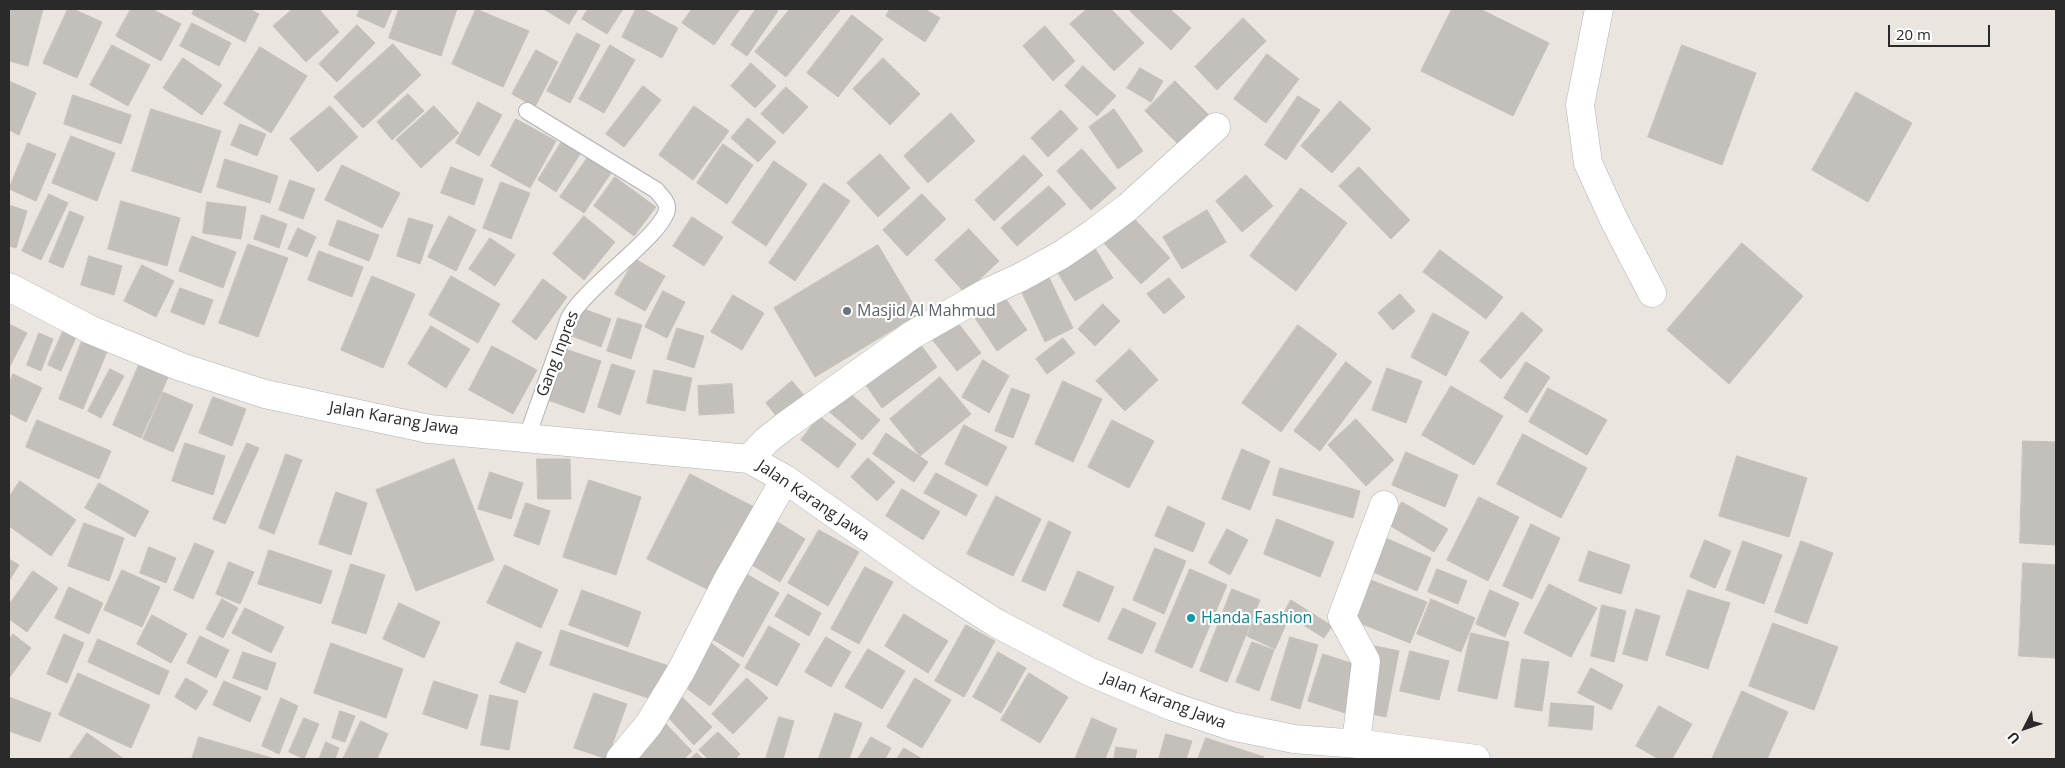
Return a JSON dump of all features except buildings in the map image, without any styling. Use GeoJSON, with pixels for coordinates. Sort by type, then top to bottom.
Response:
{"type":"FeatureCollection","features":[{"type":"Feature","properties":{"kind":"street"},"geometry":{"type":"LineString","coordinates":[[1599,9],[1580,106],[1588,163],[1614,220],[1652,293]]}},
{"type":"Feature","properties":{"kind":"street"},"geometry":{"type":"LineString","coordinates":[[749,458],[785,426],[912,336],[984,294],[1021,277],[1053,259],[1095,232],[1128,207],[1216,127]]}},
{"type":"Feature","properties":{"kind":"street","name":"Jalan Karang Jawa"},"geometry":{"type":"LineString","coordinates":[[9,287],[109,337],[181,367],[265,394],[429,429],[749,458],[785,479],[924,577],[996,623],[1088,671],[1171,706],[1231,726],[1294,739],[1356,743],[1387,753],[1476,759]]}},
{"type":"Feature","properties":{"kind":"street"},"geometry":{"type":"LineString","coordinates":[[620,759],[648,724],[681,670],[726,583],[785,479]]}},
{"type":"Feature","properties":{"kind":"street"},"geometry":{"type":"LineString","coordinates":[[1356,743],[1366,661],[1342,617],[1384,505]]}},
{"type":"Feature","properties":{"kind":"lane","name":"Gang Inpres"},"geometry":{"type":"LineString","coordinates":[[527,111],[656,190],[666,202],[667,210],[651,235],[625,257],[575,307],[569,318],[527,438]]}},
{"type":"Feature","properties":{"kind":"place","name":"Masjid Al Mahmud"},"geometry":{"type":"Point","coordinates":[847,311]}},
{"type":"Feature","properties":{"kind":"place","name":"Handa Fashion"},"geometry":{"type":"Point","coordinates":[1191,618]}}]}
